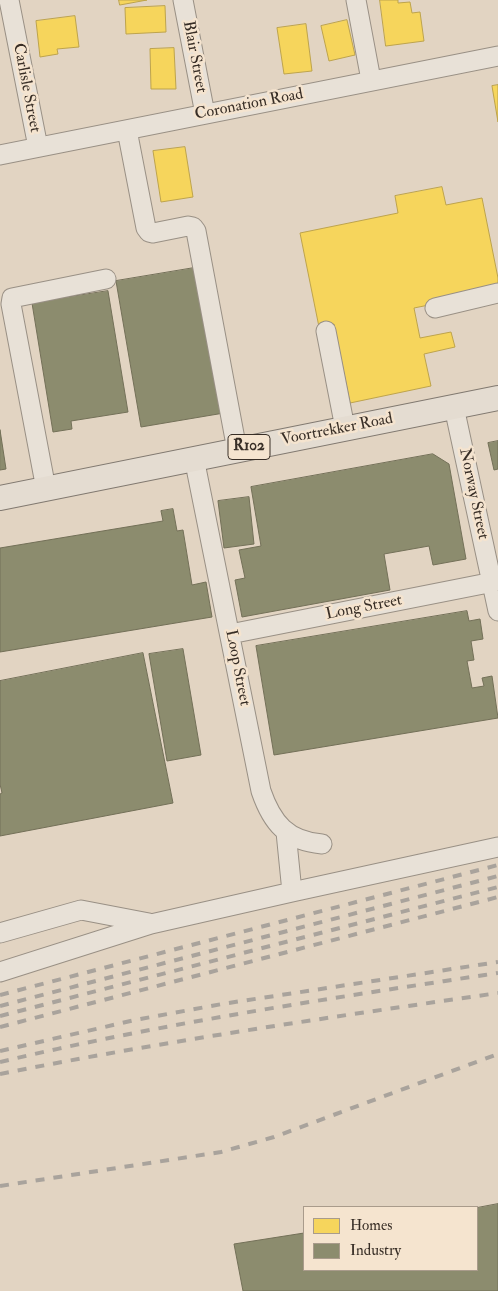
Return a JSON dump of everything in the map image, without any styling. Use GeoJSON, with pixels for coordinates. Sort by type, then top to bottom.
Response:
{"type":"FeatureCollection","features":[{"type":"Feature","properties":{"kind":"main road","name":"Voortrekker Road"},"geometry":{"type":"LineString","coordinates":[[0,498],[498,398]]}},
{"type":"Feature","properties":{"kind":"street","name":"Carlisle Street"},"geometry":{"type":"LineString","coordinates":[[9,0],[7,25],[38,147]]}},
{"type":"Feature","properties":{"kind":"street","name":"Blair Street"},"geometry":{"type":"LineString","coordinates":[[183,0],[205,114]]}},
{"type":"Feature","properties":{"kind":"street"},"geometry":{"type":"LineString","coordinates":[[356,0],[371,80]]}},
{"type":"Feature","properties":{"kind":"street","name":"Coronation Road"},"geometry":{"type":"LineString","coordinates":[[0,155],[498,56]]}},
{"type":"Feature","properties":{"kind":"street"},"geometry":{"type":"LineString","coordinates":[[127,130],[146,228],[149,232],[153,233],[188,226],[193,227],[196,231],[237,450]]}},
{"type":"Feature","properties":{"kind":"street"},"geometry":{"type":"LineString","coordinates":[[46,489],[11,304],[12,298],[106,279]]}},
{"type":"Feature","properties":{"kind":"street"},"geometry":{"type":"LineString","coordinates":[[435,308],[498,293]]}},
{"type":"Feature","properties":{"kind":"street"},"geometry":{"type":"LineString","coordinates":[[326,331],[345,428]]}},
{"type":"Feature","properties":{"kind":"street","name":"Norway Street"},"geometry":{"type":"LineString","coordinates":[[454,407],[495,582],[498,611]]}},
{"type":"Feature","properties":{"kind":"street","name":"Loop Street"},"geometry":{"type":"LineString","coordinates":[[194,458],[267,808],[273,820],[286,832],[300,840],[322,844]]}},
{"type":"Feature","properties":{"kind":"street","name":"Long Street"},"geometry":{"type":"LineString","coordinates":[[230,634],[495,582]]}},
{"type":"Feature","properties":{"kind":"street"},"geometry":{"type":"LineString","coordinates":[[286,832],[292,892]]}},
{"type":"Feature","properties":{"kind":"street"},"geometry":{"type":"LineString","coordinates":[[0,972],[152,924],[498,848]]}},
{"type":"Feature","properties":{"kind":"street"},"geometry":{"type":"LineString","coordinates":[[0,933],[81,910],[152,924]]}},
{"type":"Feature","properties":{"kind":"building: Homes"},"geometry":{"type":"Polygon","coordinates":[[[119,0],[147,0],[120,5],[119,0]]]}},
{"type":"Feature","properties":{"kind":"building: Homes"},"geometry":{"type":"Polygon","coordinates":[[[380,0],[398,0],[398,3],[410,2],[412,13],[420,12],[424,41],[386,46],[380,0]]]}},
{"type":"Feature","properties":{"kind":"building: Homes"},"geometry":{"type":"Polygon","coordinates":[[[165,6],[166,32],[126,34],[125,8],[165,6]]]}},
{"type":"Feature","properties":{"kind":"building: Homes"},"geometry":{"type":"Polygon","coordinates":[[[75,16],[79,47],[57,49],[58,54],[40,57],[36,21],[75,16]]]}},
{"type":"Feature","properties":{"kind":"building: Homes"},"geometry":{"type":"Polygon","coordinates":[[[347,20],[355,55],[329,61],[321,26],[347,20]]]}},
{"type":"Feature","properties":{"kind":"building: Homes"},"geometry":{"type":"Polygon","coordinates":[[[306,24],[312,71],[284,74],[277,28],[306,24]]]}},
{"type":"Feature","properties":{"kind":"building: Homes"},"geometry":{"type":"Polygon","coordinates":[[[174,48],[176,89],[151,89],[150,49],[174,48]]]}},
{"type":"Feature","properties":{"kind":"building: Homes"},"geometry":{"type":"Polygon","coordinates":[[[498,85],[498,122],[492,86],[498,85]]]}},
{"type":"Feature","properties":{"kind":"building: Homes"},"geometry":{"type":"Polygon","coordinates":[[[185,147],[193,197],[161,202],[153,151],[185,147]]]}},
{"type":"Feature","properties":{"kind":"building: Homes"},"geometry":{"type":"Polygon","coordinates":[[[442,187],[446,205],[482,198],[498,278],[498,291],[414,308],[420,338],[451,332],[455,347],[424,354],[431,386],[350,403],[334,324],[319,327],[300,233],[398,213],[395,196],[442,187]]]}},
{"type":"Feature","properties":{"kind":"building: Industry"},"geometry":{"type":"Polygon","coordinates":[[[200,267],[224,413],[141,427],[116,281],[200,267]]]}},
{"type":"Feature","properties":{"kind":"building: Industry"},"geometry":{"type":"Polygon","coordinates":[[[108,291],[128,412],[71,421],[72,429],[53,432],[32,303],[108,291]]]}},
{"type":"Feature","properties":{"kind":"building: Industry"},"geometry":{"type":"Polygon","coordinates":[[[0,430],[6,469],[0,470],[0,430]]]}},
{"type":"Feature","properties":{"kind":"building: Industry"},"geometry":{"type":"Polygon","coordinates":[[[498,441],[498,469],[494,470],[488,443],[498,441]]]}},
{"type":"Feature","properties":{"kind":"building: Industry"},"geometry":{"type":"Polygon","coordinates":[[[433,454],[449,464],[466,559],[433,565],[429,546],[384,554],[390,590],[242,617],[235,580],[245,578],[239,550],[261,546],[251,487],[433,454]]]}},
{"type":"Feature","properties":{"kind":"building: Industry"},"geometry":{"type":"Polygon","coordinates":[[[249,497],[254,544],[224,548],[218,501],[249,497]]]}},
{"type":"Feature","properties":{"kind":"building: Industry"},"geometry":{"type":"Polygon","coordinates":[[[173,509],[177,531],[183,530],[192,585],[206,582],[212,617],[0,652],[0,548],[163,521],[161,511],[173,509]]]}},
{"type":"Feature","properties":{"kind":"building: Industry"},"geometry":{"type":"Polygon","coordinates":[[[467,611],[469,621],[480,619],[483,639],[471,641],[474,660],[467,661],[472,688],[484,686],[482,678],[492,676],[498,718],[274,755],[256,646],[467,611]]]}},
{"type":"Feature","properties":{"kind":"building: Industry"},"geometry":{"type":"Polygon","coordinates":[[[183,649],[201,755],[167,761],[149,654],[183,649]]]}},
{"type":"Feature","properties":{"kind":"building: Industry"},"geometry":{"type":"Polygon","coordinates":[[[143,653],[173,803],[0,836],[0,794],[2,793],[0,784],[0,681],[143,653]]]}},
{"type":"Feature","properties":{"kind":"building: Industry"},"geometry":{"type":"Polygon","coordinates":[[[498,1204],[498,1291],[243,1291],[234,1244],[303,1233],[303,1271],[478,1271],[478,1208],[498,1204]]]}},
{"type":"Feature","properties":{"kind":"railway"},"geometry":{"type":"LineString","coordinates":[[0,995],[498,865]]}},
{"type":"Feature","properties":{"kind":"railway"},"geometry":{"type":"LineString","coordinates":[[0,1006],[498,876]]}},
{"type":"Feature","properties":{"kind":"railway"},"geometry":{"type":"LineString","coordinates":[[0,1016],[498,887]]}},
{"type":"Feature","properties":{"kind":"railway"},"geometry":{"type":"LineString","coordinates":[[0,1027],[498,897]]}},
{"type":"Feature","properties":{"kind":"railway"},"geometry":{"type":"LineString","coordinates":[[0,1051],[135,1020],[222,1004],[498,962]]}},
{"type":"Feature","properties":{"kind":"railway"},"geometry":{"type":"LineString","coordinates":[[0,1062],[186,1023],[498,973]]}},
{"type":"Feature","properties":{"kind":"railway"},"geometry":{"type":"LineString","coordinates":[[0,1074],[186,1040],[498,993]]}},
{"type":"Feature","properties":{"kind":"railway"},"geometry":{"type":"LineString","coordinates":[[0,1186],[221,1152],[274,1137],[498,1054]]}}]}
